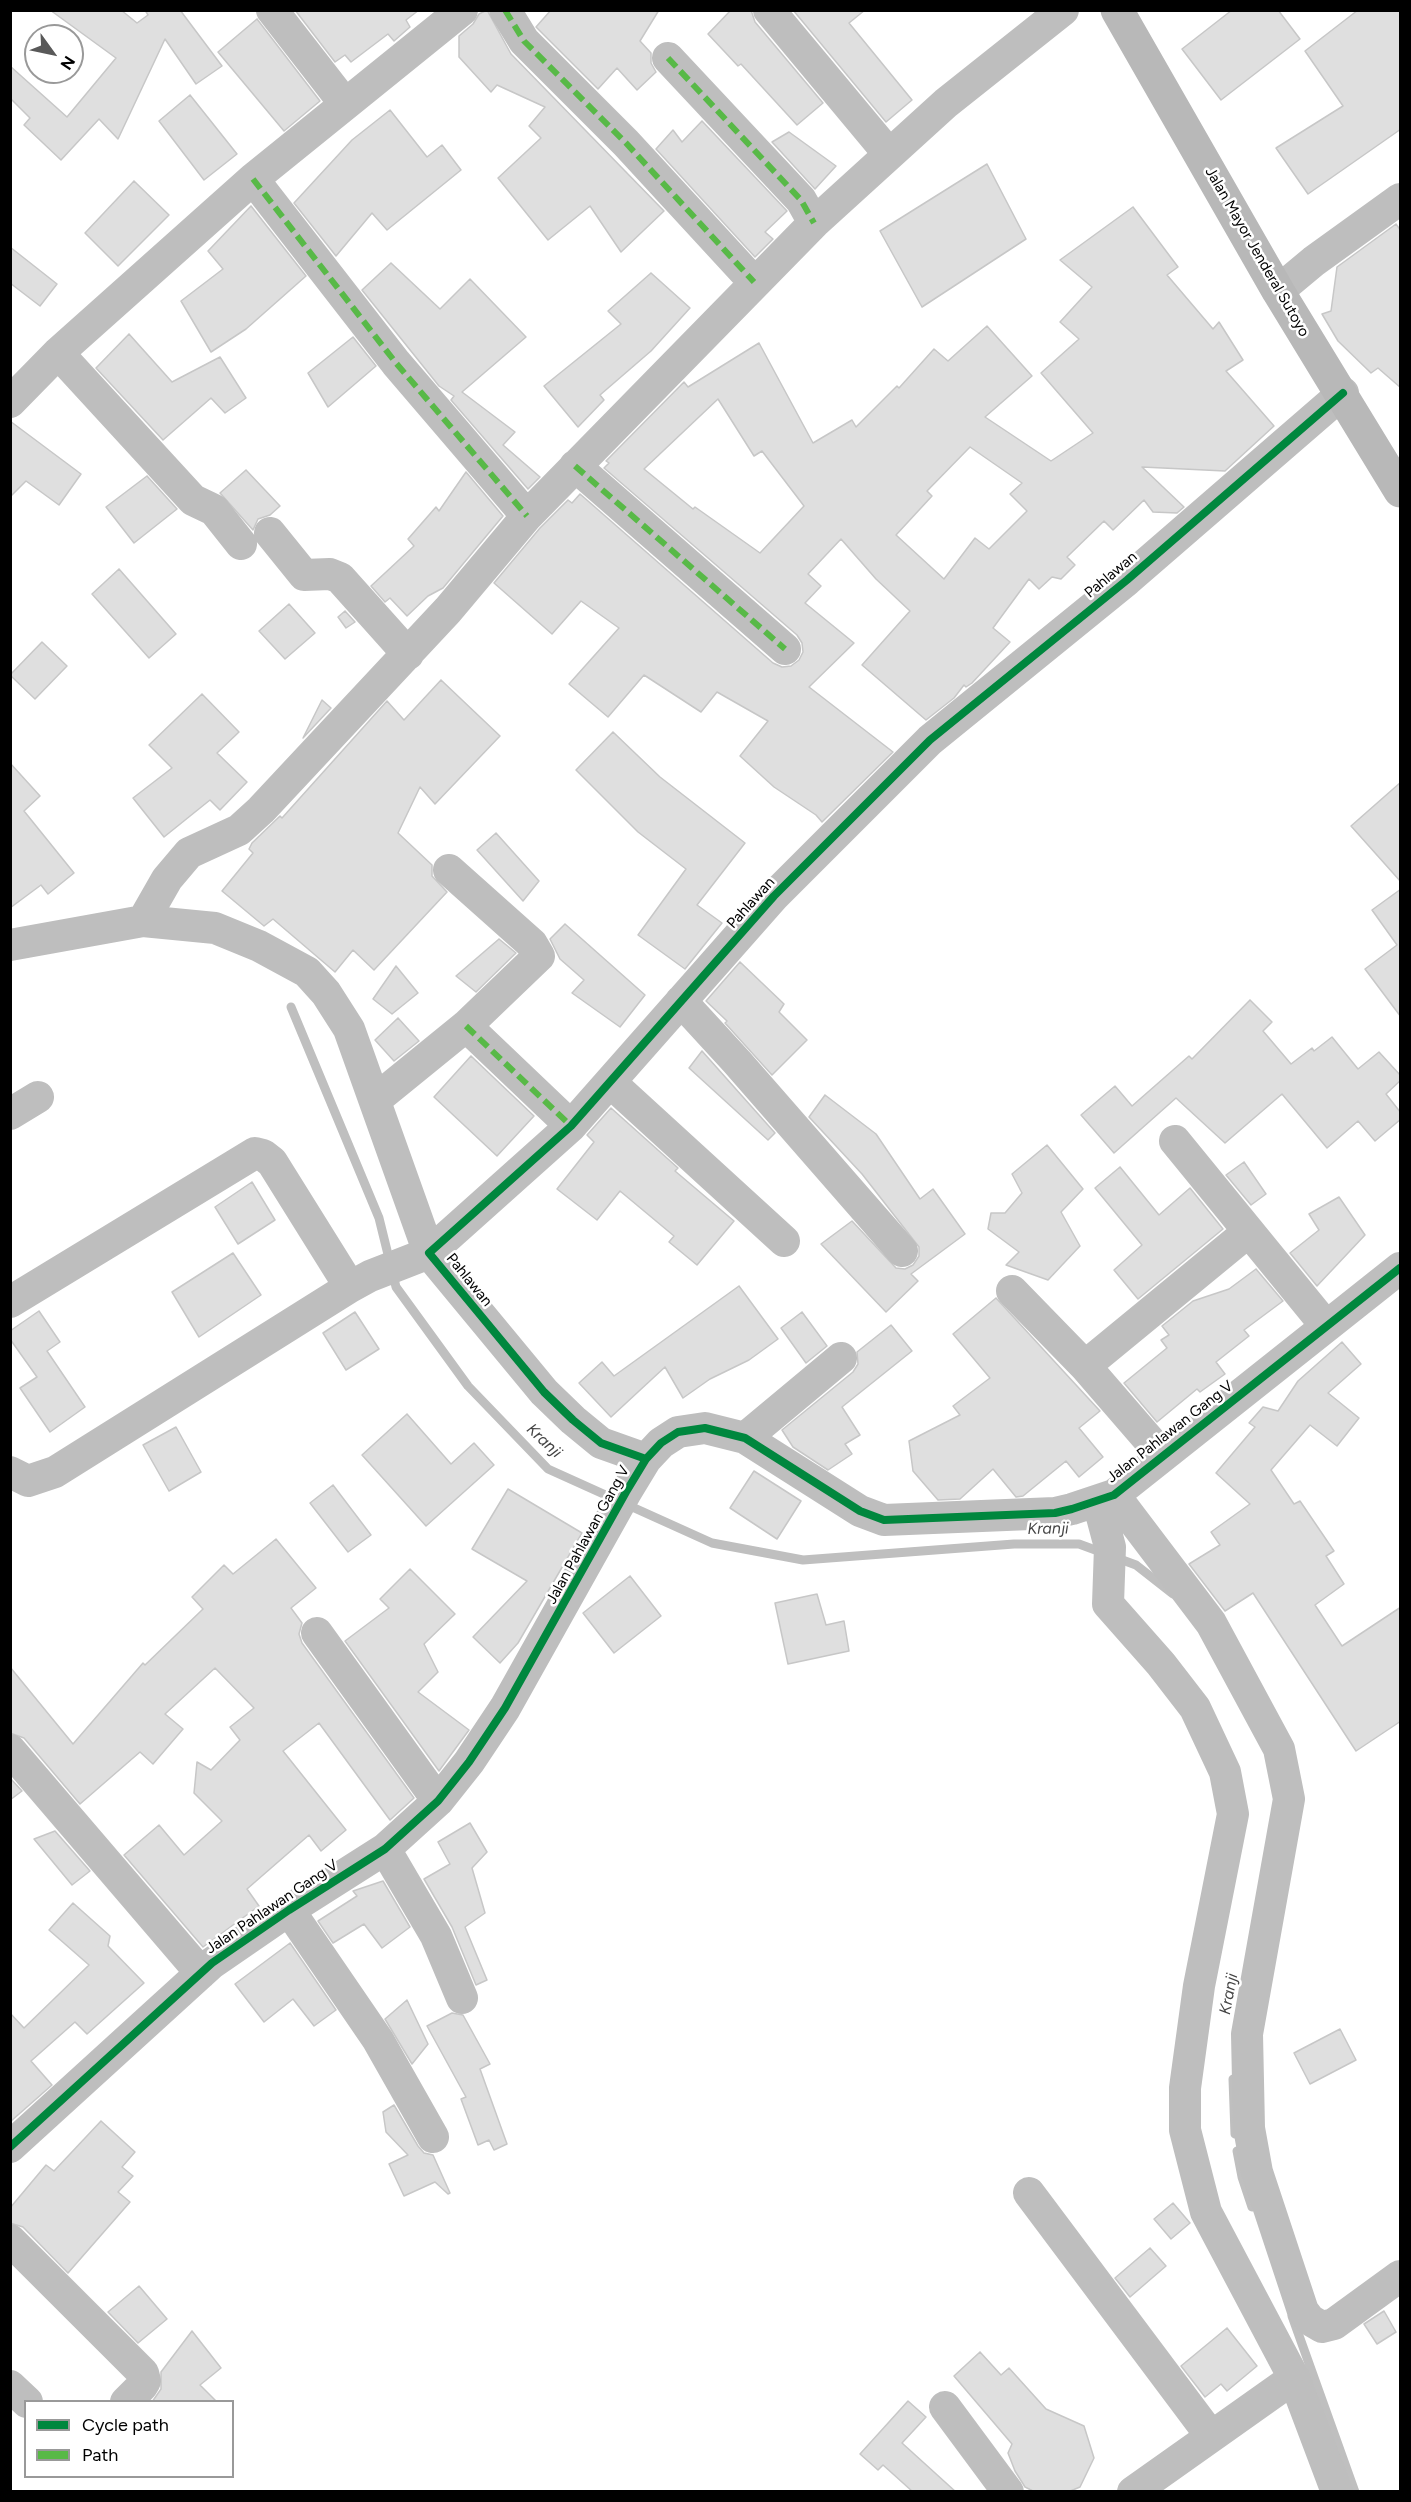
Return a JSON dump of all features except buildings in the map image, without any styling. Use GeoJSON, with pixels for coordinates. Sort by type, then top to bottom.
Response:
{"type":"FeatureCollection","features":[{"type":"Feature","properties":{"kind":"main road","name":"Jalan Mayor Jenderal Sutoyo"},"geometry":{"type":"LineString","coordinates":[[1117,10],[1278,291],[1343,393],[1401,491]]}},
{"type":"Feature","properties":{"kind":"street"},"geometry":{"type":"LineString","coordinates":[[272,10],[345,104]]}},
{"type":"Feature","properties":{"kind":"street"},"geometry":{"type":"LineString","coordinates":[[10,402],[58,353],[253,179],[462,10]]}},
{"type":"Feature","properties":{"kind":"street"},"geometry":{"type":"LineString","coordinates":[[505,10],[524,40],[626,144],[754,282]]}},
{"type":"Feature","properties":{"kind":"street"},"geometry":{"type":"LineString","coordinates":[[769,10],[889,154]]}},
{"type":"Feature","properties":{"kind":"street"},"geometry":{"type":"LineString","coordinates":[[143,921],[167,879],[189,854],[239,830],[261,810],[408,654],[527,516],[754,282],[814,223],[946,103],[1063,10]]}},
{"type":"Feature","properties":{"kind":"street"},"geometry":{"type":"LineString","coordinates":[[668,58],[801,200],[814,223]]}},
{"type":"Feature","properties":{"kind":"street"},"geometry":{"type":"LineString","coordinates":[[253,179],[396,363],[527,516]]}},
{"type":"Feature","properties":{"kind":"street"},"geometry":{"type":"LineString","coordinates":[[1278,291],[1314,261],[1401,199]]}},
{"type":"Feature","properties":{"kind":"street"},"geometry":{"type":"LineString","coordinates":[[58,353],[193,500],[214,510],[241,544]]}},
{"type":"Feature","properties":{"kind":"street","name":"Pahlawan"},"geometry":{"type":"LineString","coordinates":[[646,1458],[601,1443],[551,1399],[418,1258],[571,1126],[774,896],[930,740],[1127,580],[1343,393]]}},
{"type":"Feature","properties":{"kind":"street"},"geometry":{"type":"LineString","coordinates":[[575,466],[785,649]]}},
{"type":"Feature","properties":{"kind":"street"},"geometry":{"type":"LineString","coordinates":[[270,533],[303,574],[330,574],[340,578],[408,654]]}},
{"type":"Feature","properties":{"kind":"street"},"geometry":{"type":"LineString","coordinates":[[375,1100],[466,1026],[537,961],[539,952],[449,870]]}},
{"type":"Feature","properties":{"kind":"street"},"geometry":{"type":"LineString","coordinates":[[10,945],[143,921],[214,928],[259,946],[307,972],[326,993],[349,1029],[375,1100],[418,1258],[360,1281],[55,1472],[28,1480],[10,1472]]}},
{"type":"Feature","properties":{"kind":"street"},"geometry":{"type":"LineString","coordinates":[[681,1001],[902,1251]]}},
{"type":"Feature","properties":{"kind":"street"},"geometry":{"type":"LineString","coordinates":[[466,1026],[571,1126]]}},
{"type":"Feature","properties":{"kind":"street"},"geometry":{"type":"LineString","coordinates":[[609,1082],[784,1241]]}},
{"type":"Feature","properties":{"kind":"street"},"geometry":{"type":"LineString","coordinates":[[10,1114],[38,1097]]}},
{"type":"Feature","properties":{"kind":"street"},"geometry":{"type":"LineString","coordinates":[[1175,1141],[1326,1326]]}},
{"type":"Feature","properties":{"kind":"street"},"geometry":{"type":"LineString","coordinates":[[10,1302],[255,1153],[263,1155],[272,1162],[360,1281]]}},
{"type":"Feature","properties":{"kind":"street"},"geometry":{"type":"LineString","coordinates":[[1085,1366],[1248,1232]]}},
{"type":"Feature","properties":{"kind":"street","name":"Jalan Pahlawan Gang V"},"geometry":{"type":"LineString","coordinates":[[10,2147],[201,1973],[289,1910],[385,1849],[438,1801],[470,1762],[505,1708],[646,1458],[661,1443],[678,1432],[705,1428],[745,1438],[860,1511],[884,1520],[1055,1513],[1106,1499],[1401,1268]]}},
{"type":"Feature","properties":{"kind":"street"},"geometry":{"type":"LineString","coordinates":[[1011,1290],[1085,1366],[1162,1455]]}},
{"type":"Feature","properties":{"kind":"street"},"geometry":{"type":"LineString","coordinates":[[745,1438],[841,1358]]}},
{"type":"Feature","properties":{"kind":"street"},"geometry":{"type":"LineString","coordinates":[[1106,1499],[1110,1547],[1108,1604],[1161,1664],[1195,1708],[1225,1772],[1233,1814],[1199,1986],[1185,2088],[1185,2130],[1206,2212],[1294,2378],[1337,2492]]}},
{"type":"Feature","properties":{"kind":"street"},"geometry":{"type":"LineString","coordinates":[[1106,1499],[1212,1623],[1279,1749],[1289,1799],[1248,2034],[1249,2128],[1257,2172],[1303,2311],[1310,2320],[1322,2327],[1334,2324],[1401,2276]]}},
{"type":"Feature","properties":{"kind":"street"},"geometry":{"type":"LineString","coordinates":[[317,1633],[438,1801]]}},
{"type":"Feature","properties":{"kind":"street"},"geometry":{"type":"LineString","coordinates":[[10,1750],[201,1973]]}},
{"type":"Feature","properties":{"kind":"street"},"geometry":{"type":"LineString","coordinates":[[385,1849],[435,1936],[462,1998]]}},
{"type":"Feature","properties":{"kind":"street"},"geometry":{"type":"LineString","coordinates":[[289,1910],[378,2040],[433,2137]]}},
{"type":"Feature","properties":{"kind":"street"},"geometry":{"type":"LineString","coordinates":[[1029,2193],[1211,2436]]}},
{"type":"Feature","properties":{"kind":"street"},"geometry":{"type":"LineString","coordinates":[[10,2240],[143,2373],[145,2381],[128,2400]]}},
{"type":"Feature","properties":{"kind":"street"},"geometry":{"type":"LineString","coordinates":[[1133,2492],[1294,2378]]}},
{"type":"Feature","properties":{"kind":"street"},"geometry":{"type":"LineString","coordinates":[[10,2386],[25,2400]]}},
{"type":"Feature","properties":{"kind":"street"},"geometry":{"type":"LineString","coordinates":[[945,2407],[1008,2492]]}},
{"type":"Feature","properties":{"kind":"waterway","name":"Kranji"},"geometry":{"type":"LineString","coordinates":[[291,1007],[379,1218],[396,1287],[468,1386],[548,1469],[712,1543],[803,1560],[1014,1544],[1079,1544],[1136,1565],[1173,1594]]}},
{"type":"Feature","properties":{"kind":"waterway","name":"Kranji"},"geometry":{"type":"LineString","coordinates":[[1233,2079],[1235,2134]]}},
{"type":"Feature","properties":{"kind":"waterway","name":"Kranji"},"geometry":{"type":"LineString","coordinates":[[1237,2151],[1242,2177],[1252,2207]]}},
{"type":"Feature","properties":{"kind":"waterway","name":"Kranji"},"geometry":{"type":"LineString","coordinates":[[1292,2316],[1355,2492]]}},
{"type":"Feature","properties":{"kind":"marked path"},"geometry":{"type":"LineString","coordinates":[[505,10],[524,41],[626,143],[754,282]]}},
{"type":"Feature","properties":{"kind":"marked path"},"geometry":{"type":"LineString","coordinates":[[668,58],[801,200],[814,223]]}},
{"type":"Feature","properties":{"kind":"marked path"},"geometry":{"type":"LineString","coordinates":[[253,179],[396,363],[527,516]]}},
{"type":"Feature","properties":{"kind":"marked path"},"geometry":{"type":"LineString","coordinates":[[575,466],[785,649]]}},
{"type":"Feature","properties":{"kind":"marked path"},"geometry":{"type":"LineString","coordinates":[[466,1026],[571,1126]]}},
{"type":"Feature","properties":{"kind":"cycle path"},"geometry":{"type":"LineString","coordinates":[[646,1459],[601,1443],[573,1420],[544,1392],[429,1253],[571,1126],[774,896],[930,740],[1127,580],[1343,393]]}},
{"type":"Feature","properties":{"kind":"cycle path"},"geometry":{"type":"LineString","coordinates":[[10,2147],[212,1963],[289,1910],[385,1849],[438,1801],[469,1762],[505,1708],[646,1459],[661,1443],[678,1432],[705,1428],[745,1438],[860,1511],[884,1520],[1055,1513],[1114,1495],[1400,1268]]}}]}
